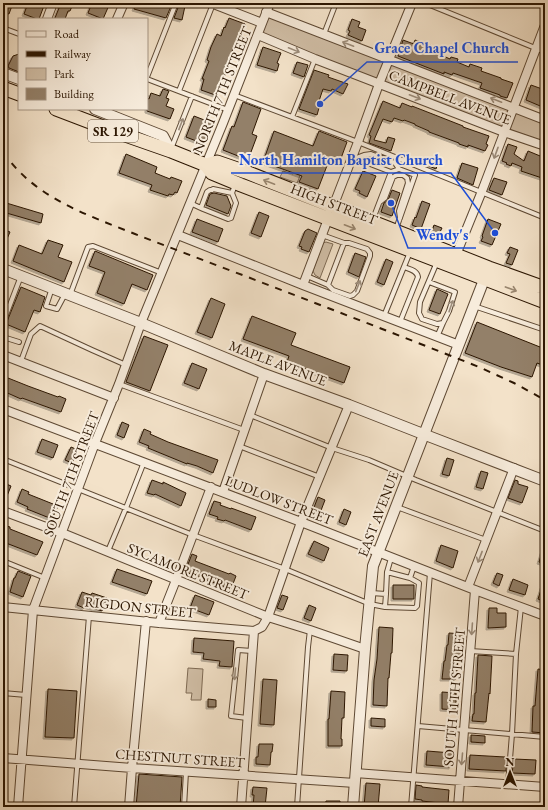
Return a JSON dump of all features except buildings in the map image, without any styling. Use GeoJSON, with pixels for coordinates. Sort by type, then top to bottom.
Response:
{"type":"FeatureCollection","features":[{"type":"Feature","properties":{"kind":"highway"},"geometry":{"type":"LineString","coordinates":[[3,88],[18,94]]}},
{"type":"Feature","properties":{"kind":"highway","name":"HIGH STREET"},"geometry":{"type":"LineString","coordinates":[[59,110],[206,165],[212,173],[234,188],[314,213],[335,212],[372,222],[396,231],[456,255],[487,274],[545,302]]}},
{"type":"Feature","properties":{"kind":"highway","name":"HIGH STREET"},"geometry":{"type":"LineString","coordinates":[[206,165],[216,162],[335,212],[410,250],[438,260],[487,274],[545,288]]}},
{"type":"Feature","properties":{"kind":"street"},"geometry":{"type":"LineString","coordinates":[[47,18],[53,3]]}},
{"type":"Feature","properties":{"kind":"street"},"geometry":{"type":"LineString","coordinates":[[117,18],[124,3]]}},
{"type":"Feature","properties":{"kind":"street"},"geometry":{"type":"LineString","coordinates":[[212,3],[262,23]]}},
{"type":"Feature","properties":{"kind":"street","name":"NORTH 7TH STREET"},"geometry":{"type":"LineString","coordinates":[[206,165],[270,3]]}},
{"type":"Feature","properties":{"kind":"street"},"geometry":{"type":"LineString","coordinates":[[303,285],[322,235],[335,212],[358,142],[412,3]]}},
{"type":"Feature","properties":{"kind":"street","name":"CAMPBELL AVENUE"},"geometry":{"type":"LineString","coordinates":[[266,12],[545,120]]}},
{"type":"Feature","properties":{"kind":"street"},"geometry":{"type":"LineString","coordinates":[[456,255],[545,25]]}},
{"type":"Feature","properties":{"kind":"street","name":"CAMPBELL AVENUE"},"geometry":{"type":"LineString","coordinates":[[258,35],[315,59],[504,132],[545,146]]}},
{"type":"Feature","properties":{"kind":"street"},"geometry":{"type":"LineString","coordinates":[[3,73],[18,79]]}},
{"type":"Feature","properties":{"kind":"street"},"geometry":{"type":"LineString","coordinates":[[98,110],[163,136],[171,151]]}},
{"type":"Feature","properties":{"kind":"street","name":"SOUTH 7TH STREET"},"geometry":{"type":"LineString","coordinates":[[18,807],[33,610],[141,323],[206,165]]}},
{"type":"Feature","properties":{"kind":"street"},"geometry":{"type":"LineString","coordinates":[[178,234],[303,285],[459,345]]}},
{"type":"Feature","properties":{"kind":"street","name":"MAPLE AVENUE"},"geometry":{"type":"LineString","coordinates":[[3,269],[141,323],[264,374],[349,405],[545,481]]}},
{"type":"Feature","properties":{"kind":"street","name":"EAST AVENUE"},"geometry":{"type":"LineString","coordinates":[[353,807],[373,566],[487,274]]}},
{"type":"Feature","properties":{"kind":"street"},"geometry":{"type":"LineString","coordinates":[[3,355],[114,398]]}},
{"type":"Feature","properties":{"kind":"street"},"geometry":{"type":"LineString","coordinates":[[223,492],[264,374]]}},
{"type":"Feature","properties":{"kind":"street"},"geometry":{"type":"LineString","coordinates":[[241,807],[254,631],[262,627],[268,617],[301,522],[349,405]]}},
{"type":"Feature","properties":{"kind":"street","name":"LUDLOW STREET"},"geometry":{"type":"LineString","coordinates":[[3,409],[211,487],[430,573],[545,616]]}},
{"type":"Feature","properties":{"kind":"street","name":"SOUTH 11TH STREET"},"geometry":{"type":"LineString","coordinates":[[458,807],[470,651],[472,589],[486,541],[514,468]]}},
{"type":"Feature","properties":{"kind":"street"},"geometry":{"type":"LineString","coordinates":[[158,623],[211,487]]}},
{"type":"Feature","properties":{"kind":"street","name":"SYCAMORE STREET"},"geometry":{"type":"LineString","coordinates":[[3,511],[268,617],[366,649]]}},
{"type":"Feature","properties":{"kind":"street","name":"RIGDON STREET"},"geometry":{"type":"LineString","coordinates":[[3,607],[254,631]]}},
{"type":"Feature","properties":{"kind":"street"},"geometry":{"type":"LineString","coordinates":[[129,807],[146,621]]}},
{"type":"Feature","properties":{"kind":"street","name":"CHESTNUT STREET"},"geometry":{"type":"LineString","coordinates":[[3,758],[299,779],[414,777],[545,787]]}},
{"type":"Feature","properties":{"kind":"lane"},"geometry":{"type":"LineString","coordinates":[[148,75],[176,3]]}},
{"type":"Feature","properties":{"kind":"lane"},"geometry":{"type":"LineString","coordinates":[[179,91],[212,3]]}},
{"type":"Feature","properties":{"kind":"lane"},"geometry":{"type":"LineString","coordinates":[[324,35],[336,3]]}},
{"type":"Feature","properties":{"kind":"lane"},"geometry":{"type":"LineString","coordinates":[[425,3],[545,52]]}},
{"type":"Feature","properties":{"kind":"lane"},"geometry":{"type":"LineString","coordinates":[[3,28],[18,34]]}},
{"type":"Feature","properties":{"kind":"lane"},"geometry":{"type":"LineString","coordinates":[[292,117],[315,59]]}},
{"type":"Feature","properties":{"kind":"lane"},"geometry":{"type":"LineString","coordinates":[[148,78],[228,110]]}},
{"type":"Feature","properties":{"kind":"lane"},"geometry":{"type":"LineString","coordinates":[[234,95],[482,191],[545,218]]}},
{"type":"Feature","properties":{"kind":"lane"},"geometry":{"type":"LineString","coordinates":[[171,151],[192,96]]}},
{"type":"Feature","properties":{"kind":"lane"},"geometry":{"type":"LineString","coordinates":[[354,158],[364,154],[371,154],[394,162],[399,169],[415,175],[396,231]]}},
{"type":"Feature","properties":{"kind":"lane"},"geometry":{"type":"LineString","coordinates":[[354,158],[391,172],[399,169]]}},
{"type":"Feature","properties":{"kind":"lane"},"geometry":{"type":"LineString","coordinates":[[372,222],[391,172]]}},
{"type":"Feature","properties":{"kind":"lane"},"geometry":{"type":"LineString","coordinates":[[379,203],[384,198],[393,177],[403,175],[407,178],[408,183],[399,211],[400,218]]}},
{"type":"Feature","properties":{"kind":"lane"},"geometry":{"type":"LineString","coordinates":[[190,203],[200,208],[228,219],[231,218],[236,203],[234,188],[210,190],[207,192],[200,208]]}},
{"type":"Feature","properties":{"kind":"lane"},"geometry":{"type":"LineString","coordinates":[[307,276],[328,285],[333,290],[350,296],[357,292],[370,253],[367,250],[349,243],[344,243],[322,235]]}},
{"type":"Feature","properties":{"kind":"lane"},"geometry":{"type":"LineString","coordinates":[[328,285],[344,243]]}},
{"type":"Feature","properties":{"kind":"lane"},"geometry":{"type":"LineString","coordinates":[[52,288],[46,306],[57,309],[68,294],[88,247],[93,246],[162,273]]}},
{"type":"Feature","properties":{"kind":"lane"},"geometry":{"type":"LineString","coordinates":[[384,316],[410,250]]}},
{"type":"Feature","properties":{"kind":"lane"},"geometry":{"type":"LineString","coordinates":[[438,260],[420,302],[419,313],[422,319],[437,324],[443,324]]}},
{"type":"Feature","properties":{"kind":"lane"},"geometry":{"type":"LineString","coordinates":[[400,322],[418,277],[415,271],[404,267]]}},
{"type":"Feature","properties":{"kind":"lane"},"geometry":{"type":"LineString","coordinates":[[3,323],[21,276]]}},
{"type":"Feature","properties":{"kind":"lane"},"geometry":{"type":"LineString","coordinates":[[429,282],[455,292],[449,311],[437,337]]}},
{"type":"Feature","properties":{"kind":"lane"},"geometry":{"type":"LineString","coordinates":[[474,306],[545,330]]}},
{"type":"Feature","properties":{"kind":"lane"},"geometry":{"type":"LineString","coordinates":[[20,362],[31,334],[40,326],[126,365]]}},
{"type":"Feature","properties":{"kind":"lane"},"geometry":{"type":"LineString","coordinates":[[3,337],[19,342]]}},
{"type":"Feature","properties":{"kind":"lane"},"geometry":{"type":"LineString","coordinates":[[119,384],[244,430]]}},
{"type":"Feature","properties":{"kind":"lane"},"geometry":{"type":"LineString","coordinates":[[250,415],[332,448],[369,460],[497,513],[545,531]]}},
{"type":"Feature","properties":{"kind":"lane"},"geometry":{"type":"LineString","coordinates":[[239,446],[320,477]]}},
{"type":"Feature","properties":{"kind":"lane"},"geometry":{"type":"LineString","coordinates":[[3,459],[193,535],[285,569],[370,604],[385,607],[415,608],[417,606],[419,583],[410,578],[387,572]]}},
{"type":"Feature","properties":{"kind":"lane"},"geometry":{"type":"LineString","coordinates":[[107,552],[144,462]]}},
{"type":"Feature","properties":{"kind":"lane"},"geometry":{"type":"LineString","coordinates":[[396,506],[486,541]]}},
{"type":"Feature","properties":{"kind":"lane"},"geometry":{"type":"LineString","coordinates":[[385,607],[387,572],[392,558]]}},
{"type":"Feature","properties":{"kind":"lane"},"geometry":{"type":"LineString","coordinates":[[3,561],[45,578]]}},
{"type":"Feature","properties":{"kind":"lane"},"geometry":{"type":"LineString","coordinates":[[410,578],[414,566]]}},
{"type":"Feature","properties":{"kind":"lane"},"geometry":{"type":"LineString","coordinates":[[411,807],[430,573]]}},
{"type":"Feature","properties":{"kind":"lane"},"geometry":{"type":"LineString","coordinates":[[371,593],[386,594]]}},
{"type":"Feature","properties":{"kind":"lane"},"geometry":{"type":"LineString","coordinates":[[508,784],[516,654],[521,607]]}},
{"type":"Feature","properties":{"kind":"lane"},"geometry":{"type":"LineString","coordinates":[[74,807],[89,615]]}},
{"type":"Feature","properties":{"kind":"lane"},"geometry":{"type":"LineString","coordinates":[[297,807],[310,630]]}},
{"type":"Feature","properties":{"kind":"lane"},"geometry":{"type":"LineString","coordinates":[[248,718],[231,716],[238,650],[252,651]]}},
{"type":"Feature","properties":{"kind":"lane"},"geometry":{"type":"LineString","coordinates":[[470,651],[516,654]]}},
{"type":"Feature","properties":{"kind":"lane"},"geometry":{"type":"LineString","coordinates":[[3,693],[26,695]]}},
{"type":"Feature","properties":{"kind":"lane"},"geometry":{"type":"LineString","coordinates":[[418,726],[545,737]]}},
{"type":"Feature","properties":{"kind":"lane"},"geometry":{"type":"LineString","coordinates":[[184,807],[186,772]]}},
{"type":"Feature","properties":{"kind":"green space"},"geometry":{"type":"Polygon","coordinates":[[[266,12],[545,120],[545,146],[258,35],[266,12]]]}},
{"type":"Feature","properties":{"kind":"green space"},"geometry":{"type":"Polygon","coordinates":[[[301,154],[308,156],[297,183],[280,177],[283,171],[293,174],[301,154]]]}},
{"type":"Feature","properties":{"kind":"green space"},"geometry":{"type":"Polygon","coordinates":[[[326,242],[333,244],[320,278],[315,275],[313,271],[323,243],[326,242]]]}},
{"type":"Feature","properties":{"kind":"green space"},"geometry":{"type":"Polygon","coordinates":[[[188,668],[203,669],[201,700],[191,700],[192,693],[186,693],[188,668]]]}},
{"type":"Feature","properties":{"kind":"railway"},"geometry":{"type":"LineString","coordinates":[[3,152],[16,168],[30,181],[62,203],[135,234],[479,367],[514,383],[545,400]]}},
{"type":"Feature","properties":{"kind":"place","name":"Grace Chapel Church"},"geometry":{"type":"Point","coordinates":[320,104]}},
{"type":"Feature","properties":{"kind":"place","name":"Wendy's"},"geometry":{"type":"Point","coordinates":[391,203]}},
{"type":"Feature","properties":{"kind":"place","name":"North Hamilton Baptist Church"},"geometry":{"type":"Point","coordinates":[495,233]}}]}
